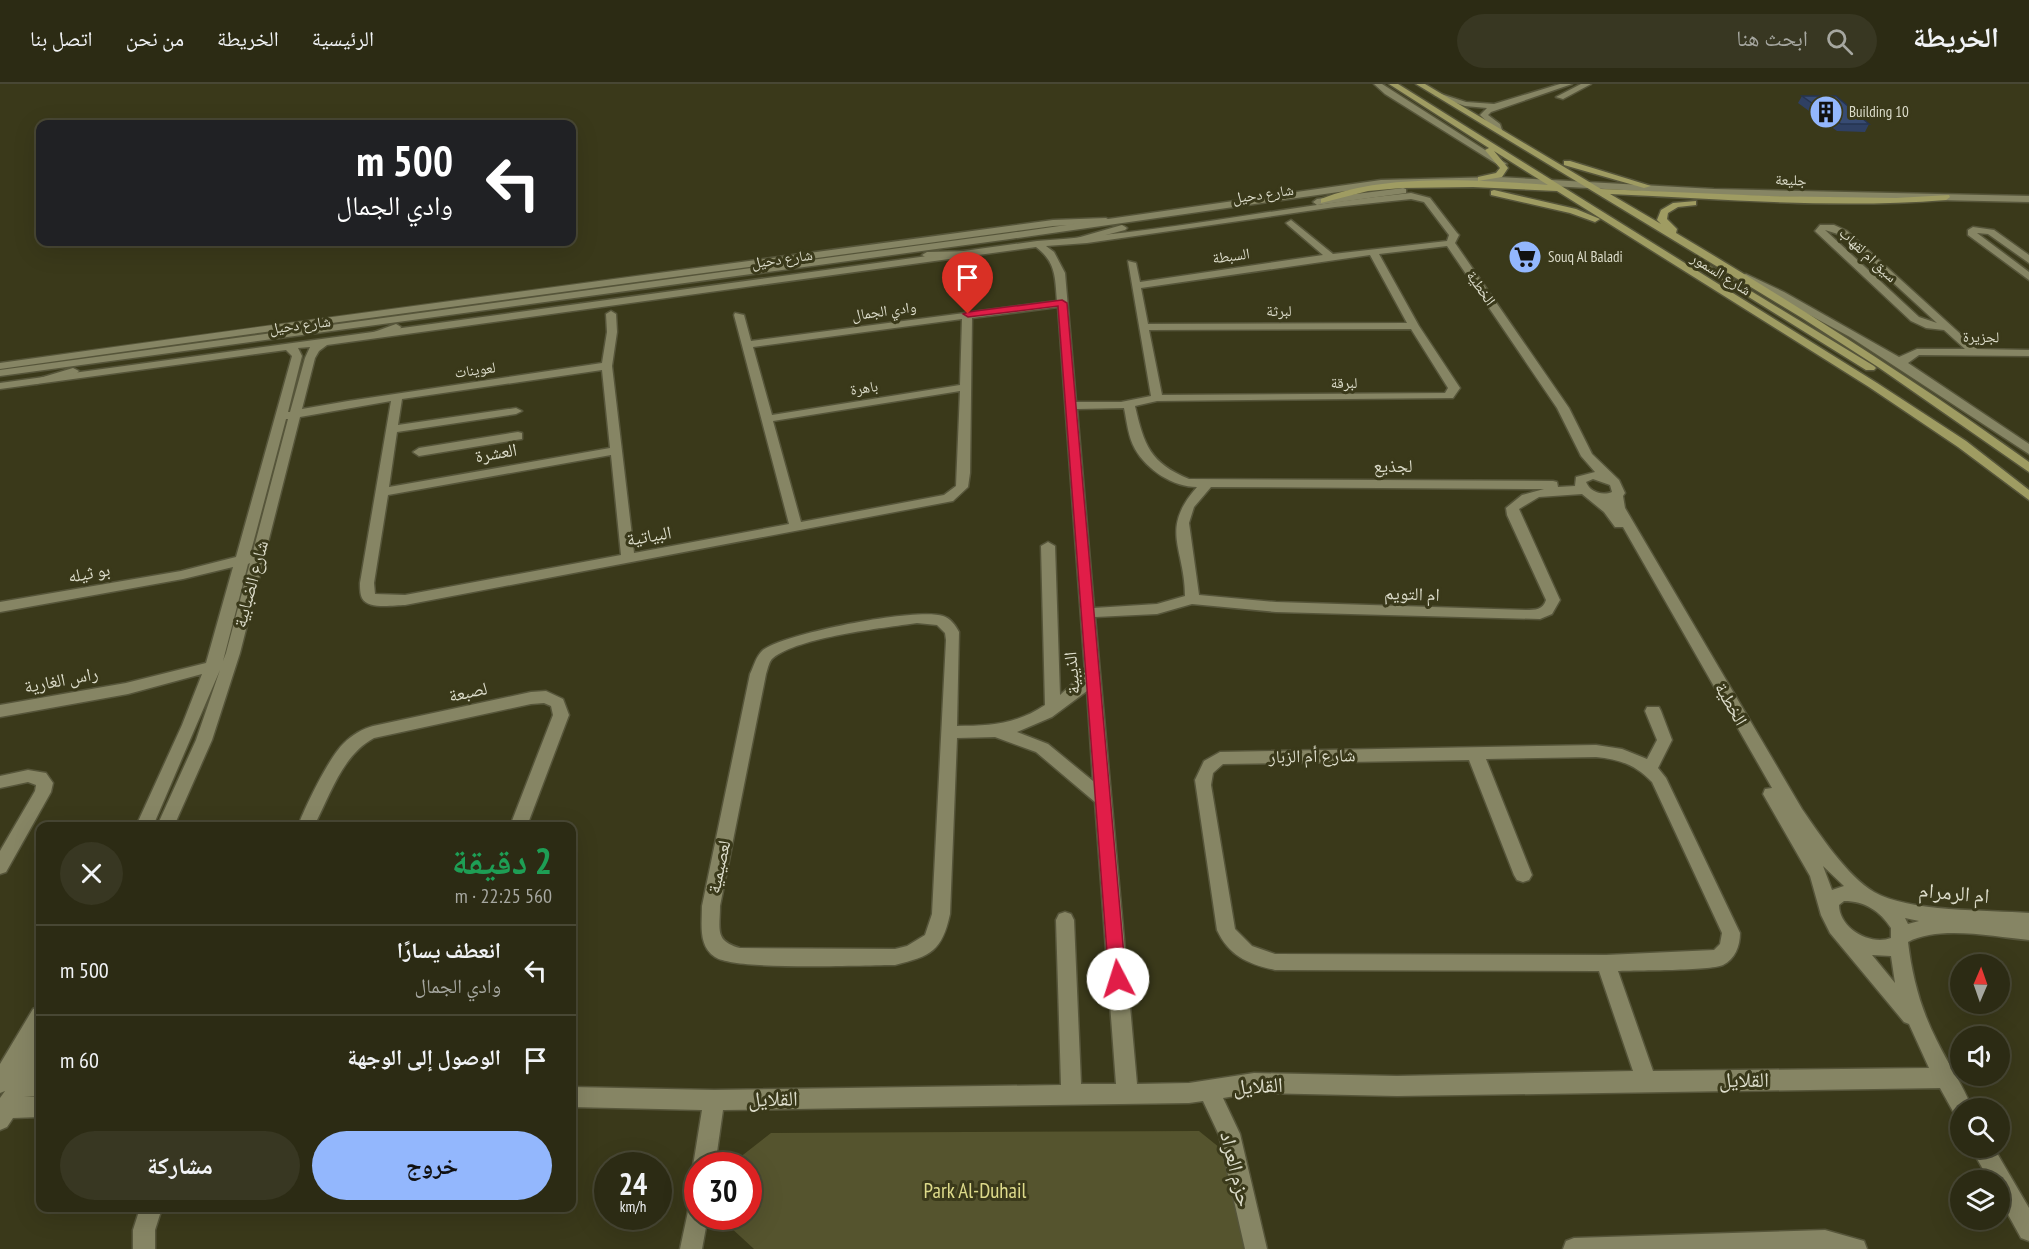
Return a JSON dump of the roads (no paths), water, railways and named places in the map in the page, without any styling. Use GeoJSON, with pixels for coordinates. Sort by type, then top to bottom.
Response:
{"type":"FeatureCollection","features":[{"type":"Feature","properties":{"kind":"main road","name":"شارع السمور"},"geometry":{"type":"LineString","coordinates":[[1393,84],[1556,185],[1580,190]]}},
{"type":"Feature","properties":{"kind":"main road"},"geometry":{"type":"LineString","coordinates":[[1407,84],[1936,410],[1993,441]]}},
{"type":"Feature","properties":{"kind":"main road","name":"شارع السمور"},"geometry":{"type":"LineString","coordinates":[[1420,84],[1536,152],[1629,233],[1873,385],[1962,444],[2029,496]]}},
{"type":"Feature","properties":{"kind":"main road"},"geometry":{"type":"LineString","coordinates":[[1379,85],[1408,94]]}},
{"type":"Feature","properties":{"kind":"main road"},"geometry":{"type":"LineString","coordinates":[[1478,137],[1503,164],[1504,168],[1501,173],[1478,180]]}},
{"type":"Feature","properties":{"kind":"main road"},"geometry":{"type":"LineString","coordinates":[[1536,152],[1616,178],[1664,190]]}},
{"type":"Feature","properties":{"kind":"main road"},"geometry":{"type":"LineString","coordinates":[[1324,201],[1345,192],[1404,186],[1556,185]]}},
{"type":"Feature","properties":{"kind":"main road"},"geometry":{"type":"LineString","coordinates":[[1399,191],[1507,194],[1583,213],[1629,233]]}},
{"type":"Feature","properties":{"kind":"main road","name":"شارع السمور"},"geometry":{"type":"LineString","coordinates":[[1604,193],[1825,327],[2029,468]]}},
{"type":"Feature","properties":{"kind":"main road"},"geometry":{"type":"LineString","coordinates":[[1604,193],[1896,201],[1946,197]]}},
{"type":"Feature","properties":{"kind":"main road"},"geometry":{"type":"LineString","coordinates":[[1731,202],[1676,205],[1667,209],[1661,218],[1670,229],[1738,274]]}},
{"type":"Feature","properties":{"kind":"street"},"geometry":{"type":"LineString","coordinates":[[1438,95],[1465,104],[1486,106],[1506,104],[1568,84]]}},
{"type":"Feature","properties":{"kind":"street"},"geometry":{"type":"LineString","coordinates":[[1553,100],[1587,84]]}},
{"type":"Feature","properties":{"kind":"street"},"geometry":{"type":"LineString","coordinates":[[1379,85],[1503,164]]}},
{"type":"Feature","properties":{"kind":"street"},"geometry":{"type":"LineString","coordinates":[[1541,93],[1540,96],[1548,98],[1575,90]]}},
{"type":"Feature","properties":{"kind":"street"},"geometry":{"type":"LineString","coordinates":[[1498,130],[1497,126],[1484,117],[1486,111],[1496,107],[1532,104]]}},
{"type":"Feature","properties":{"kind":"street","name":"شارع دحيل"},"geometry":{"type":"LineString","coordinates":[[0,373],[1381,183],[1478,180],[1556,185]]}},
{"type":"Feature","properties":{"kind":"street","name":"جليعة"},"geometry":{"type":"LineString","coordinates":[[1580,190],[2029,199]]}},
{"type":"Feature","properties":{"kind":"street","name":"جليعة"},"geometry":{"type":"LineString","coordinates":[[1580,190],[1731,202],[2029,208]]}},
{"type":"Feature","properties":{"kind":"street","name":"شارع دحيل"},"geometry":{"type":"LineString","coordinates":[[0,381],[1399,191],[1580,190]]}},
{"type":"Feature","properties":{"kind":"street","name":"شارع دحيل"},"geometry":{"type":"LineString","coordinates":[[0,388],[325,340],[1037,244],[1052,248],[1075,240],[1324,205],[1411,196],[1427,200],[1454,235],[1450,243]]}},
{"type":"Feature","properties":{"kind":"street","name":"شارع دحيل"},"geometry":{"type":"LineString","coordinates":[[0,366],[435,305],[1053,223],[1106,221]]}},
{"type":"Feature","properties":{"kind":"street"},"geometry":{"type":"LineString","coordinates":[[1291,223],[1331,257]]}},
{"type":"Feature","properties":{"kind":"street","name":"سيق ام لقهاب"},"geometry":{"type":"LineString","coordinates":[[1946,327],[1930,326],[1915,319],[1820,231],[1823,227],[1844,233],[1973,351]]}},
{"type":"Feature","properties":{"kind":"street"},"geometry":{"type":"LineString","coordinates":[[1075,240],[1122,228]]}},
{"type":"Feature","properties":{"kind":"street"},"geometry":{"type":"LineString","coordinates":[[2029,260],[1991,232],[1973,230],[1971,232],[2029,277]]}},
{"type":"Feature","properties":{"kind":"street","name":"السبطة"},"geometry":{"type":"LineString","coordinates":[[1136,286],[1372,251],[1450,243]]}},
{"type":"Feature","properties":{"kind":"street","name":"الخطية"},"geometry":{"type":"LineString","coordinates":[[1450,243],[1563,408],[1587,456],[1619,490],[1616,495],[1619,508],[1783,794],[1829,861],[1893,915],[1898,922],[1901,939]]}},
{"type":"Feature","properties":{"kind":"street","name":"الذيبية"},"geometry":{"type":"LineString","coordinates":[[1052,248],[1060,271],[1127,1092]]}},
{"type":"Feature","properties":{"kind":"street","name":"لبرقة"},"geometry":{"type":"LineString","coordinates":[[1070,406],[1129,405],[1156,398],[1449,396],[1454,388],[1414,326],[1372,251]]}},
{"type":"Feature","properties":{"kind":"street"},"geometry":{"type":"LineString","coordinates":[[918,256],[973,254]]}},
{"type":"Feature","properties":{"kind":"street"},"geometry":{"type":"LineString","coordinates":[[1131,263],[1156,398]]}},
{"type":"Feature","properties":{"kind":"street","name":"شارع السمور"},"geometry":{"type":"LineString","coordinates":[[1738,274],[1819,314],[1864,341],[2029,450]]}},
{"type":"Feature","properties":{"kind":"street","name":"وادي الجمال"},"geometry":{"type":"LineString","coordinates":[[747,345],[1062,303]]}},
{"type":"Feature","properties":{"kind":"street"},"geometry":{"type":"LineString","coordinates":[[378,321],[435,305]]}},
{"type":"Feature","properties":{"kind":"street"},"geometry":{"type":"LineString","coordinates":[[611,314],[612,332],[607,366],[628,558]]}},
{"type":"Feature","properties":{"kind":"street","name":"البياتية"},"geometry":{"type":"LineString","coordinates":[[397,397],[367,583],[368,597],[372,600],[405,600],[940,501],[959,492],[964,473],[968,314]]}},
{"type":"Feature","properties":{"kind":"street"},"geometry":{"type":"LineString","coordinates":[[739,315],[796,527]]}},
{"type":"Feature","properties":{"kind":"street","name":"لبرثة"},"geometry":{"type":"LineString","coordinates":[[1143,327],[1414,326]]}},
{"type":"Feature","properties":{"kind":"street"},"geometry":{"type":"LineString","coordinates":[[371,335],[396,327]]}},
{"type":"Feature","properties":{"kind":"street","name":"شارع الضبابية"},"geometry":{"type":"LineString","coordinates":[[168,822],[204,740],[227,670],[249,564],[290,413],[312,352],[325,340]]}},
{"type":"Feature","properties":{"kind":"street","name":"لجزيرة"},"geometry":{"type":"LineString","coordinates":[[1864,341],[1882,346],[1933,351]]}},
{"type":"Feature","properties":{"kind":"street","name":"شارع الضبابية"},"geometry":{"type":"LineString","coordinates":[[284,346],[297,353],[290,413]]}},
{"type":"Feature","properties":{"kind":"street","name":"لجزيرة"},"geometry":{"type":"LineString","coordinates":[[1907,368],[1902,364],[1903,359],[1917,352],[2029,353]]}},
{"type":"Feature","properties":{"kind":"street","name":"لعوينات"},"geometry":{"type":"LineString","coordinates":[[290,413],[607,366]]}},
{"type":"Feature","properties":{"kind":"street"},"geometry":{"type":"LineString","coordinates":[[36,381],[78,369]]}},
{"type":"Feature","properties":{"kind":"street","name":"باهرة"},"geometry":{"type":"LineString","coordinates":[[766,419],[966,387]]}},
{"type":"Feature","properties":{"kind":"street","name":"لجذيع"},"geometry":{"type":"LineString","coordinates":[[1129,405],[1138,446],[1149,461],[1176,479],[1188,483],[1206,485],[1585,487]]}},
{"type":"Feature","properties":{"kind":"street"},"geometry":{"type":"LineString","coordinates":[[392,430],[516,411]]}},
{"type":"Feature","properties":{"kind":"street"},"geometry":{"type":"LineString","coordinates":[[481,416],[481,442]]}},
{"type":"Feature","properties":{"kind":"street"},"geometry":{"type":"LineString","coordinates":[[419,452],[518,436]]}},
{"type":"Feature","properties":{"kind":"street","name":"العشرة"},"geometry":{"type":"LineString","coordinates":[[381,492],[616,450]]}},
{"type":"Feature","properties":{"kind":"street"},"geometry":{"type":"LineString","coordinates":[[1585,487],[1587,456]]}},
{"type":"Feature","properties":{"kind":"street"},"geometry":{"type":"LineString","coordinates":[[1585,487],[1592,475],[1610,480]]}},
{"type":"Feature","properties":{"kind":"street"},"geometry":{"type":"LineString","coordinates":[[1192,599],[1193,584],[1182,524],[1186,511],[1206,485]]}},
{"type":"Feature","properties":{"kind":"street"},"geometry":{"type":"LineString","coordinates":[[1585,487],[1606,498],[1616,495]]}},
{"type":"Feature","properties":{"kind":"street","name":"الخطية"},"geometry":{"type":"LineString","coordinates":[[1585,487],[1609,509],[1622,527],[1760,775],[1813,863],[1823,885],[1829,914],[1839,928]]}},
{"type":"Feature","properties":{"kind":"street","name":"ام التويم"},"geometry":{"type":"LineString","coordinates":[[1087,613],[1157,609],[1192,599],[1276,607],[1526,615],[1543,613],[1549,610],[1553,600],[1513,515],[1512,508],[1524,499],[1540,494],[1585,487]]}},
{"type":"Feature","properties":{"kind":"street"},"geometry":{"type":"LineString","coordinates":[[1048,546],[1053,708]]}},
{"type":"Feature","properties":{"kind":"street","name":"شارع الضبابية"},"geometry":{"type":"LineString","coordinates":[[147,822],[210,673],[249,564]]}},
{"type":"Feature","properties":{"kind":"street","name":"بو ثيله"},"geometry":{"type":"LineString","coordinates":[[0,607],[183,575],[194,577],[249,564]]}},
{"type":"Feature","properties":{"kind":"street","name":"لعصيمية"},"geometry":{"type":"LineString","coordinates":[[926,618],[941,620],[952,632],[953,640],[948,732],[941,914],[932,940],[911,953],[895,957],[740,956],[721,951],[716,946],[709,931],[711,906],[758,674],[768,653],[797,641],[903,620],[926,618]]}},
{"type":"Feature","properties":{"kind":"street","name":"راس الغارية"},"geometry":{"type":"LineString","coordinates":[[0,711],[129,688],[143,688],[227,670]]}},
{"type":"Feature","properties":{"kind":"street"},"geometry":{"type":"LineString","coordinates":[[948,732],[999,732],[1032,722],[1079,689],[1092,674]]}},
{"type":"Feature","properties":{"kind":"street","name":"لصبعة"},"geometry":{"type":"LineString","coordinates":[[308,822],[342,756],[356,741],[365,736],[373,732],[531,698],[546,697],[558,703],[561,715],[521,822]]}},
{"type":"Feature","properties":{"kind":"street"},"geometry":{"type":"LineString","coordinates":[[1649,768],[1664,748],[1666,739],[1653,711]]}},
{"type":"Feature","properties":{"kind":"street"},"geometry":{"type":"LineString","coordinates":[[999,732],[1042,748],[1103,799]]}},
{"type":"Feature","properties":{"kind":"street","name":"شارع أم الزبار"},"geometry":{"type":"LineString","coordinates":[[1610,752],[1623,754],[1649,768],[1664,788],[1731,933],[1731,944],[1727,952],[1718,958],[1606,963],[1275,962],[1246,953],[1230,941],[1226,930],[1203,785],[1203,774],[1209,764],[1220,758],[1610,752]]}},
{"type":"Feature","properties":{"kind":"street"},"geometry":{"type":"LineString","coordinates":[[1475,753],[1523,875]]}},
{"type":"Feature","properties":{"kind":"street"},"geometry":{"type":"LineString","coordinates":[[0,782],[34,777],[43,780],[45,788],[0,867]]}},
{"type":"Feature","properties":{"kind":"street","name":"ام الرمرام"},"geometry":{"type":"LineString","coordinates":[[1828,907],[1834,896],[1841,894],[1872,899],[1917,913],[2029,921]]}},
{"type":"Feature","properties":{"kind":"street"},"geometry":{"type":"LineString","coordinates":[[1065,920],[1071,1014],[1071,1093]]}},
{"type":"Feature","properties":{"kind":"street","name":"ام الرمرام"},"geometry":{"type":"LineString","coordinates":[[1839,928],[1854,940],[1872,948],[1893,947],[1917,928],[1938,926],[2029,932]]}},
{"type":"Feature","properties":{"kind":"street"},"geometry":{"type":"LineString","coordinates":[[1839,928],[1881,983],[1916,1021]]}},
{"type":"Feature","properties":{"kind":"street"},"geometry":{"type":"LineString","coordinates":[[1901,939],[1905,987],[1916,1021],[1956,1098]]}},
{"type":"Feature","properties":{"kind":"street"},"geometry":{"type":"LineString","coordinates":[[1606,963],[1646,1081]]}},
{"type":"Feature","properties":{"kind":"street"},"geometry":{"type":"LineString","coordinates":[[2,1112],[36,1026]]}},
{"type":"Feature","properties":{"kind":"street"},"geometry":{"type":"LineString","coordinates":[[15,1084],[36,1055]]}},
{"type":"Feature","properties":{"kind":"street","name":"القلايل"},"geometry":{"type":"LineString","coordinates":[[576,1097],[714,1100],[1209,1091],[1254,1083],[1397,1086],[1945,1078]]}},
{"type":"Feature","properties":{"kind":"street","name":"حزم العراد"},"geometry":{"type":"LineString","coordinates":[[1209,1091],[1229,1134],[1256,1249]]}},
{"type":"Feature","properties":{"kind":"street"},"geometry":{"type":"LineString","coordinates":[[706,1152],[714,1100]]}},
{"type":"Feature","properties":{"kind":"street"},"geometry":{"type":"LineString","coordinates":[[2,1112],[36,1108]]}},
{"type":"Feature","properties":{"kind":"street"},"geometry":{"type":"LineString","coordinates":[[1988,1158],[2029,1230]]}},
{"type":"Feature","properties":{"kind":"street"},"geometry":{"type":"LineString","coordinates":[[144,1249],[144,1230],[149,1212]]}},
{"type":"Feature","properties":{"kind":"street"},"geometry":{"type":"LineString","coordinates":[[692,1249],[695,1230]]}},
{"type":"Feature","properties":{"kind":"street"},"geometry":{"type":"LineString","coordinates":[[1574,1249],[1825,1241],[1856,1249]]}},
{"type":"Feature","properties":{"kind":"place","name":"Building 10"},"geometry":{"type":"Point","coordinates":[1826,112]}},
{"type":"Feature","properties":{"kind":"place","name":"Souq Al Baladi"},"geometry":{"type":"Point","coordinates":[1525,257]}},
{"type":"Feature","properties":{"kind":"park label","name":"Park Al-Duhail"},"geometry":{"type":"Point","coordinates":[975,1191]}}]}
